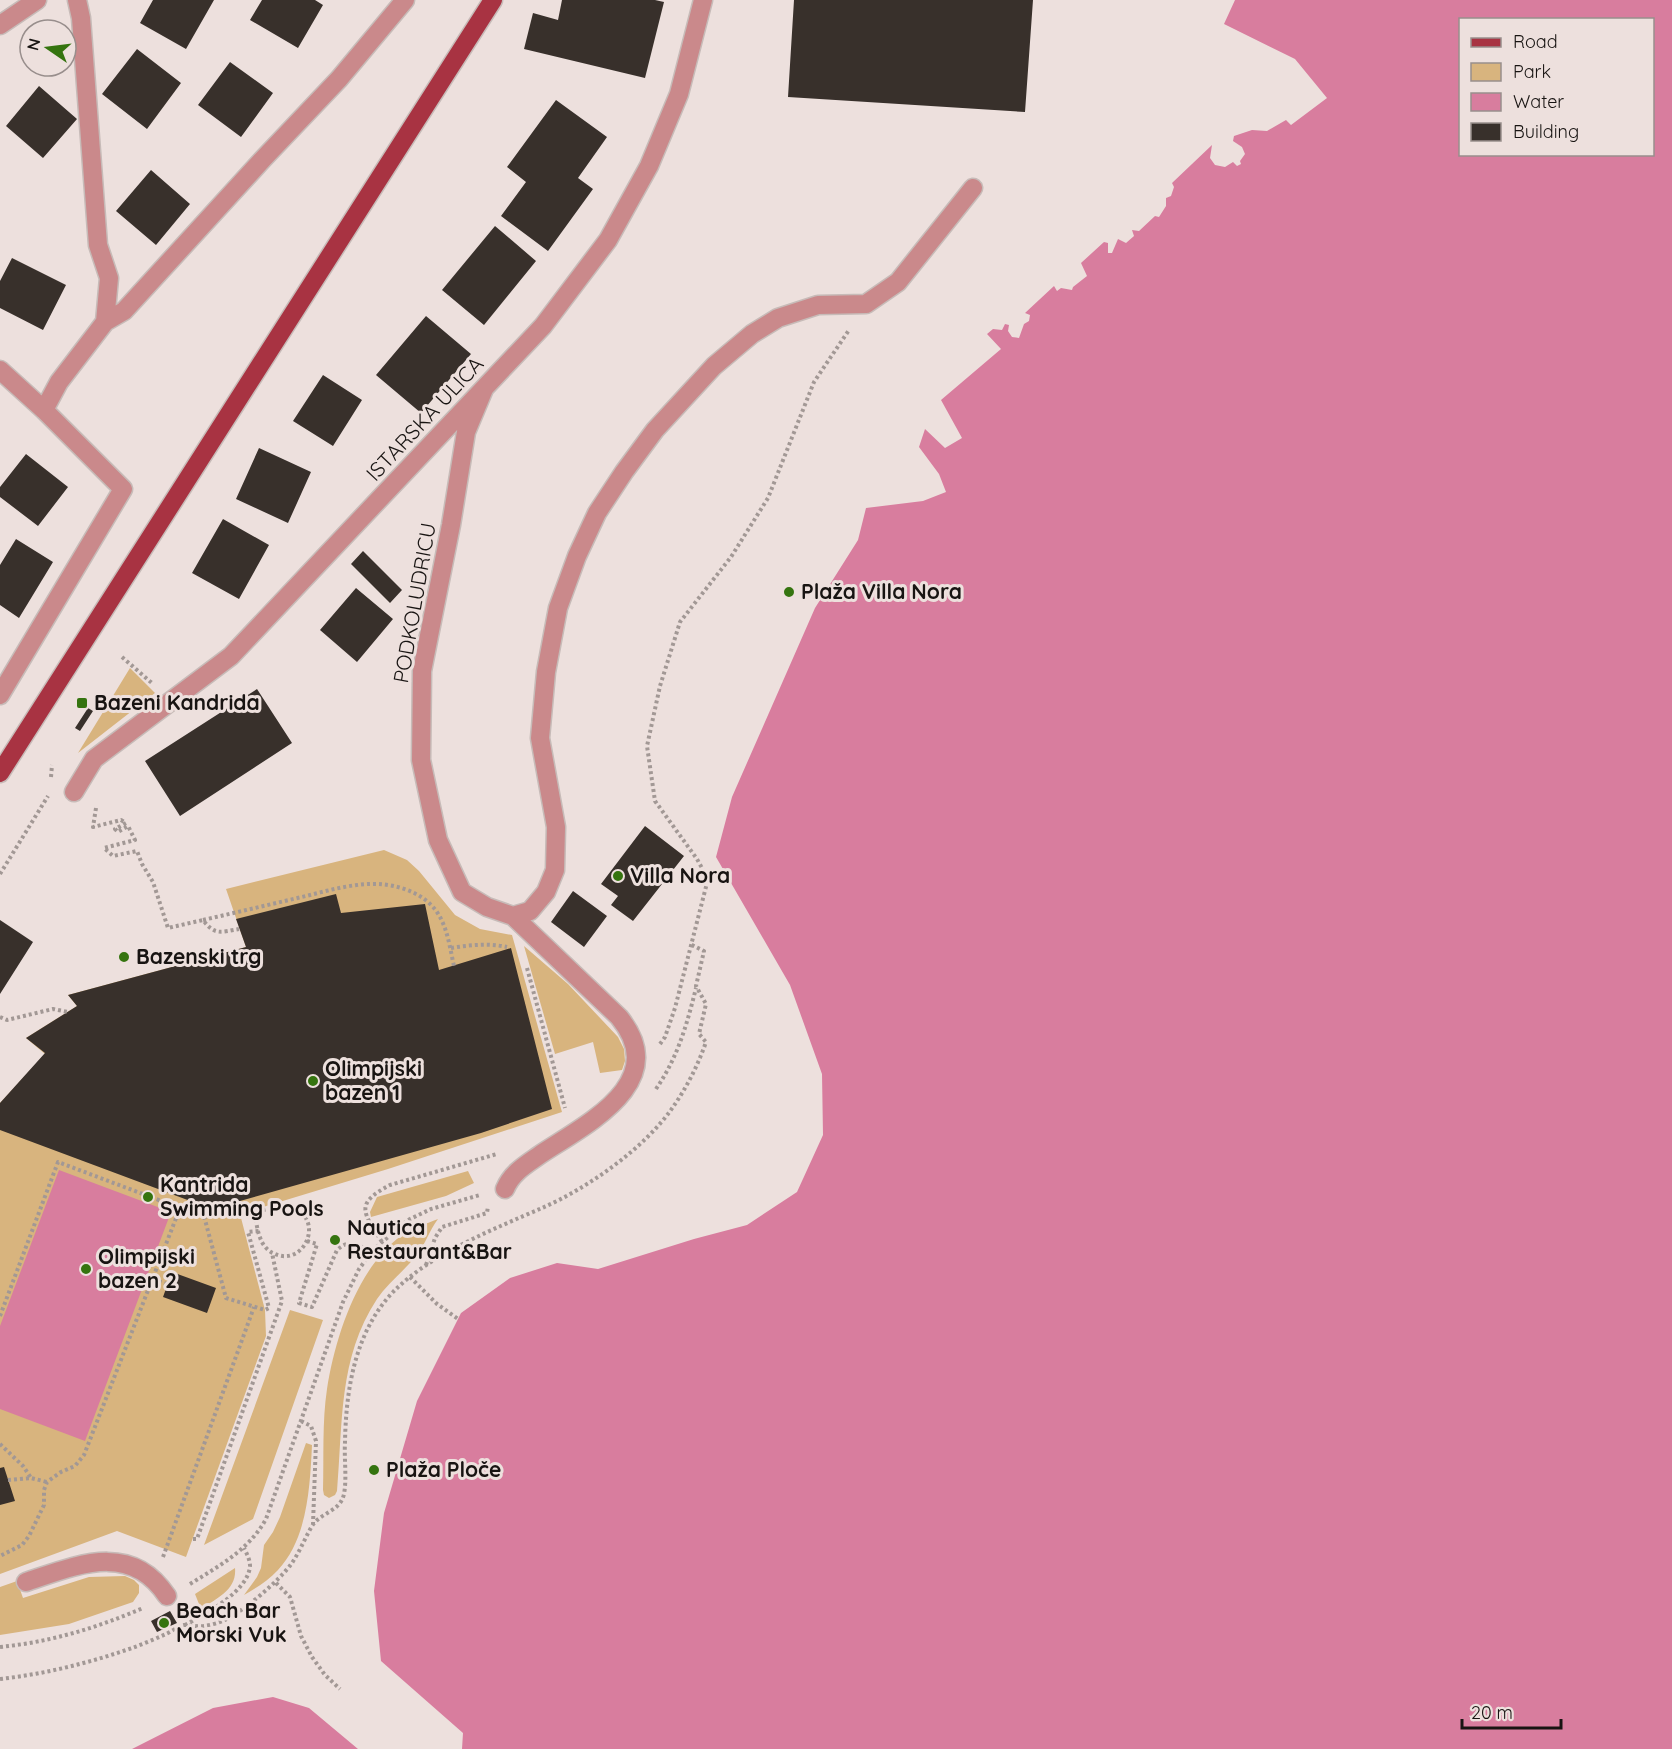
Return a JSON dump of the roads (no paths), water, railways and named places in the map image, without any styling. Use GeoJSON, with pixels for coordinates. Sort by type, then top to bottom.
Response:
{"type":"FeatureCollection","features":[{"type":"Feature","properties":{"kind":"main road"},"geometry":{"type":"LineString","coordinates":[[0,773],[309,292],[493,0]]}},
{"type":"Feature","properties":{"kind":"street"},"geometry":{"type":"LineString","coordinates":[[0,25],[37,0]]}},
{"type":"Feature","properties":{"kind":"street"},"geometry":{"type":"LineString","coordinates":[[77,0],[81,18],[98,245],[109,278],[105,321]]}},
{"type":"Feature","properties":{"kind":"street"},"geometry":{"type":"LineString","coordinates":[[44,410],[59,382],[105,321],[124,311],[339,79],[405,0]]}},
{"type":"Feature","properties":{"kind":"street","name":"ISTARSKA ULICA"},"geometry":{"type":"LineString","coordinates":[[74,792],[94,759],[231,656],[543,326],[613,231],[649,166],[679,94],[703,0]]}},
{"type":"Feature","properties":{"kind":"street"},"geometry":{"type":"LineString","coordinates":[[505,1189],[511,1177],[600,1114],[617,1099],[630,1082],[634,1072],[636,1049],[632,1035],[619,1017],[513,916],[530,911],[546,892],[555,870],[556,827],[540,738],[546,672],[558,608],[576,556],[597,513],[624,472],[655,430],[714,366],[752,334],[778,318],[818,306],[866,304],[898,282],[973,188]]}},
{"type":"Feature","properties":{"kind":"street"},"geometry":{"type":"LineString","coordinates":[[0,370],[44,410],[123,489],[0,695]]}},
{"type":"Feature","properties":{"kind":"street","name":"PODKOLUDRICU"},"geometry":{"type":"LineString","coordinates":[[484,389],[466,432],[451,525],[422,671],[421,760],[438,840],[462,892],[487,907],[513,916]]}},
{"type":"Feature","properties":{"kind":"street"},"geometry":{"type":"LineString","coordinates":[[26,1582],[92,1563],[116,1562],[130,1565],[148,1574],[167,1596]]}},
{"type":"Feature","properties":{"kind":"water"},"geometry":{"type":"Polygon","coordinates":[[[1235,0],[1672,0],[1672,1749],[462,1749],[463,1733],[381,1661],[374,1591],[384,1513],[417,1401],[461,1313],[510,1278],[557,1263],[598,1269],[747,1225],[797,1192],[823,1135],[822,1074],[790,985],[716,857],[732,797],[815,608],[858,540],[866,508],[923,501],[946,492],[939,474],[919,447],[925,429],[945,448],[962,438],[941,400],[1001,349],[987,334],[993,329],[1002,330],[1005,324],[1009,325],[1008,331],[1012,337],[1019,338],[1024,324],[1029,321],[1030,315],[1025,313],[1054,286],[1057,291],[1061,288],[1072,290],[1087,276],[1081,263],[1104,242],[1108,243],[1108,253],[1112,253],[1118,239],[1126,243],[1134,236],[1132,230],[1139,231],[1155,216],[1159,217],[1166,206],[1166,198],[1171,196],[1174,187],[1172,183],[1212,145],[1210,158],[1215,165],[1225,167],[1233,162],[1237,166],[1241,164],[1240,161],[1245,154],[1242,147],[1233,141],[1234,136],[1252,130],[1267,131],[1286,120],[1291,125],[1327,98],[1295,59],[1224,24],[1235,0]]]}},
{"type":"Feature","properties":{"kind":"water","name":"Olimpijski bazen 2"},"geometry":{"type":"Polygon","coordinates":[[[59,1170],[171,1212],[85,1441],[0,1409],[0,1326],[59,1170]]]}},
{"type":"Feature","properties":{"kind":"water"},"geometry":{"type":"Polygon","coordinates":[[[273,1697],[309,1708],[358,1749],[132,1749],[213,1708],[273,1697]]]}},
{"type":"Feature","properties":{"kind":"place","name":"Plaža Villa Nora"},"geometry":{"type":"Point","coordinates":[789,592]}},
{"type":"Feature","properties":{"kind":"place","name":"Bazeni Kandrida"},"geometry":{"type":"Point","coordinates":[82,703]}},
{"type":"Feature","properties":{"kind":"place","name":"Villa Nora"},"geometry":{"type":"Point","coordinates":[618,876]}},
{"type":"Feature","properties":{"kind":"place","name":"Bazenski trg"},"geometry":{"type":"Point","coordinates":[124,957]}},
{"type":"Feature","properties":{"kind":"place","name":"Olimpijski bazen 1"},"geometry":{"type":"Point","coordinates":[313,1081]}},
{"type":"Feature","properties":{"kind":"place","name":"Kantrida Swimming Pools"},"geometry":{"type":"Point","coordinates":[148,1197]}},
{"type":"Feature","properties":{"kind":"place","name":"Nautica Restaurant&Bar"},"geometry":{"type":"Point","coordinates":[335,1240]}},
{"type":"Feature","properties":{"kind":"place","name":"Olimpijski bazen 2"},"geometry":{"type":"Point","coordinates":[86,1269]}},
{"type":"Feature","properties":{"kind":"place","name":"Plaža Ploče"},"geometry":{"type":"Point","coordinates":[374,1470]}},
{"type":"Feature","properties":{"kind":"place","name":"Beach Bar Morski Vuk"},"geometry":{"type":"Point","coordinates":[164,1623]}}]}
